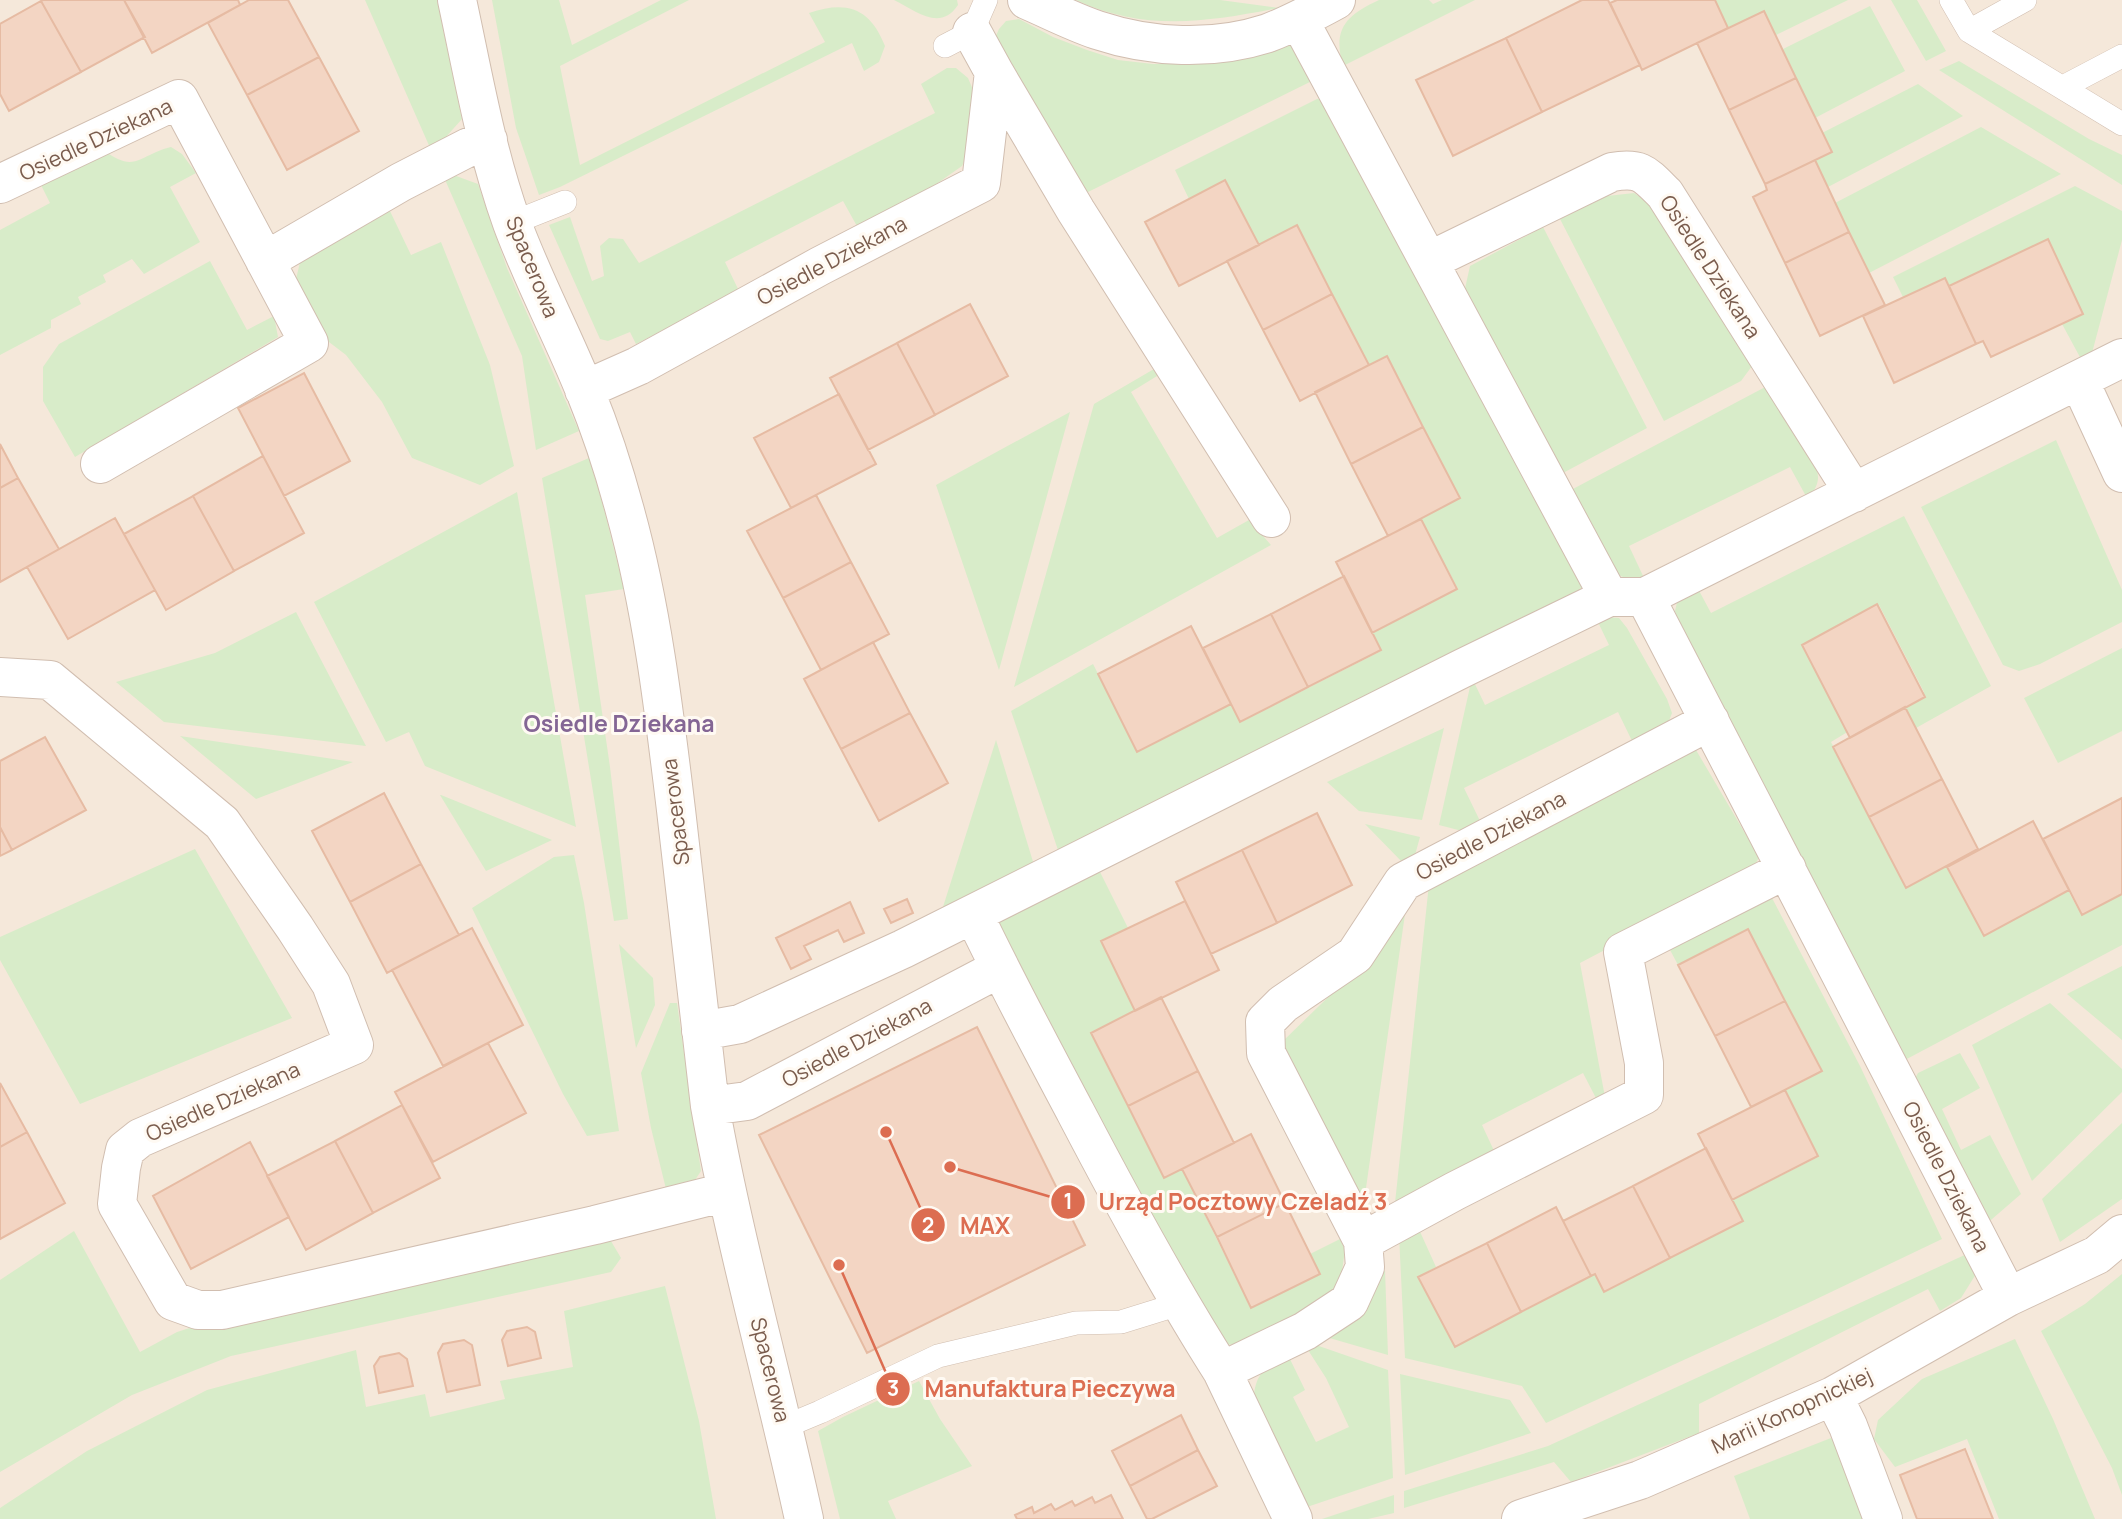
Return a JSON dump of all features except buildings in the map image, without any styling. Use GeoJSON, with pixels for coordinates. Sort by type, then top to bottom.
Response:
{"type":"FeatureCollection","features":[{"type":"Feature","properties":{"kind":"street","name":"Spacerowa"},"geometry":{"type":"LineString","coordinates":[[457,0],[488,140],[512,223],[584,390],[616,477],[636,553],[649,615],[670,755],[710,1106],[726,1192],[804,1519]]}},
{"type":"Feature","properties":{"kind":"street"},"geometry":{"type":"LineString","coordinates":[[1027,0],[1095,29],[1124,38],[1154,43],[1216,44],[1266,33],[1299,20],[1336,0]]}},
{"type":"Feature","properties":{"kind":"street","name":"Osiedle Dziekana"},"geometry":{"type":"LineString","coordinates":[[1299,20],[1429,261],[1627,597],[1710,722],[2008,1297]]}},
{"type":"Feature","properties":{"kind":"street"},"geometry":{"type":"LineString","coordinates":[[968,26],[1076,211],[1271,517]]}},
{"type":"Feature","properties":{"kind":"street","name":"Osiedle Dziekana"},"geometry":{"type":"LineString","coordinates":[[584,390],[638,366],[820,266],[981,183],[994,72]]}},
{"type":"Feature","properties":{"kind":"street","name":"Osiedle Dziekana"},"geometry":{"type":"LineString","coordinates":[[0,184],[179,99],[309,343],[100,464]]}},
{"type":"Feature","properties":{"kind":"street"},"geometry":{"type":"LineString","coordinates":[[265,261],[426,169],[488,140]]}},
{"type":"Feature","properties":{"kind":"street","name":"Osiedle Dziekana"},"geometry":{"type":"LineString","coordinates":[[1429,261],[1612,173],[1629,169],[1646,175],[1665,194],[1854,493]]}},
{"type":"Feature","properties":{"kind":"street"},"geometry":{"type":"LineString","coordinates":[[701,1031],[740,1024],[974,915],[1463,668],[1627,597],[1854,493],[2122,358]]}},
{"type":"Feature","properties":{"kind":"street"},"geometry":{"type":"LineString","coordinates":[[2079,380],[2122,473]]}},
{"type":"Feature","properties":{"kind":"street","name":"Osiedle Dziekana"},"geometry":{"type":"LineString","coordinates":[[0,677],[50,680],[222,823],[331,984],[354,1045],[140,1138],[125,1150],[117,1204],[173,1301],[198,1310],[222,1310],[595,1225],[726,1192]]}},
{"type":"Feature","properties":{"kind":"street","name":"Osiedle Dziekana"},"geometry":{"type":"LineString","coordinates":[[1363,1241],[1266,1053],[1265,1022],[1283,1004],[1356,955],[1403,882],[1710,722]]}},
{"type":"Feature","properties":{"kind":"street"},"geometry":{"type":"LineString","coordinates":[[1222,1371],[1305,1331],[1349,1302],[1365,1267],[1363,1241],[1455,1191],[1644,1096],[1644,1063],[1623,952],[1787,869]]}},
{"type":"Feature","properties":{"kind":"street"},"geometry":{"type":"LineString","coordinates":[[974,915],[1179,1304],[1222,1371],[1293,1519]]}},
{"type":"Feature","properties":{"kind":"street","name":"Osiedle Dziekana"},"geometry":{"type":"LineString","coordinates":[[710,1106],[747,1101],[1000,968]]}},
{"type":"Feature","properties":{"kind":"street","name":"Marii Konopnickiej"},"geometry":{"type":"LineString","coordinates":[[1521,1519],[1640,1480],[1833,1396],[2008,1297],[2097,1255],[2122,1234]]}},
{"type":"Feature","properties":{"kind":"street"},"geometry":{"type":"LineString","coordinates":[[1833,1396],[1848,1426],[1883,1519]]}},
{"type":"Feature","properties":{"kind":"lane"},"geometry":{"type":"LineString","coordinates":[[1951,0],[1969,31],[2122,124]]}},
{"type":"Feature","properties":{"kind":"lane"},"geometry":{"type":"LineString","coordinates":[[1969,31],[2025,0]]}},
{"type":"Feature","properties":{"kind":"lane"},"geometry":{"type":"LineString","coordinates":[[2063,87],[2122,56]]}},
{"type":"Feature","properties":{"kind":"lane"},"geometry":{"type":"LineString","coordinates":[[512,223],[565,202]]}},
{"type":"Feature","properties":{"kind":"lane"},"geometry":{"type":"LineString","coordinates":[[784,1427],[938,1356],[1076,1323],[1121,1322],[1179,1304]]}},
{"type":"Feature","properties":{"kind":"shaded area"},"geometry":{"type":"Polygon","coordinates":[[[0,0],[2122,0],[2122,1519],[0,1519],[0,0]]]}},
{"type":"Feature","properties":{"kind":"green space"},"geometry":{"type":"Polygon","coordinates":[[[365,0],[437,0],[462,119],[437,147],[431,150],[365,0]]]}},
{"type":"Feature","properties":{"kind":"green space"},"geometry":{"type":"Polygon","coordinates":[[[492,0],[559,0],[572,45],[661,0],[689,0],[560,66],[580,165],[825,42],[809,13],[835,7],[856,10],[872,23],[885,46],[879,62],[864,71],[852,43],[539,195],[516,128],[492,0]]]}},
{"type":"Feature","properties":{"kind":"green space"},"geometry":{"type":"Polygon","coordinates":[[[894,0],[957,0],[958,5],[951,13],[936,18],[919,14],[894,0]]]}},
{"type":"Feature","properties":{"kind":"green space"},"geometry":{"type":"Polygon","coordinates":[[[1076,0],[1220,0],[1279,8],[1227,17],[1176,21],[1126,17],[1076,0]]]}},
{"type":"Feature","properties":{"kind":"green space"},"geometry":{"type":"Polygon","coordinates":[[[1379,0],[1429,0],[1433,4],[1442,0],[1475,0],[1343,66],[1339,42],[1345,24],[1358,11],[1379,0]]]}},
{"type":"Feature","properties":{"kind":"green space"},"geometry":{"type":"Polygon","coordinates":[[[1715,0],[1848,0],[1776,35],[1764,11],[1728,28],[1715,0]]]}},
{"type":"Feature","properties":{"kind":"green space"},"geometry":{"type":"Polygon","coordinates":[[[1891,0],[1917,0],[1946,51],[1926,61],[1891,0]]]}},
{"type":"Feature","properties":{"kind":"green space"},"geometry":{"type":"Polygon","coordinates":[[[1870,6],[1905,71],[1815,118],[1783,49],[1870,6]]]}},
{"type":"Feature","properties":{"kind":"green space"},"geometry":{"type":"Polygon","coordinates":[[[1019,19],[1053,37],[1087,50],[1118,60],[1153,64],[1202,64],[1289,42],[1320,77],[1082,195],[994,40],[1006,21],[1019,19]]]}},
{"type":"Feature","properties":{"kind":"green space"},"geometry":{"type":"Polygon","coordinates":[[[1959,61],[2089,139],[2122,155],[2122,185],[1939,70],[1959,61]]]}},
{"type":"Feature","properties":{"kind":"green space"},"geometry":{"type":"Polygon","coordinates":[[[947,68],[956,68],[968,78],[974,92],[970,150],[962,166],[915,199],[858,228],[843,201],[725,262],[739,291],[636,344],[630,332],[608,341],[600,339],[549,225],[570,217],[592,281],[604,276],[600,246],[609,238],[623,239],[639,263],[935,113],[921,84],[947,68]]]}},
{"type":"Feature","properties":{"kind":"green space"},"geometry":{"type":"Polygon","coordinates":[[[1918,84],[1963,116],[1828,187],[1815,160],[1832,152],[1822,133],[1918,84]]]}},
{"type":"Feature","properties":{"kind":"green space"},"geometry":{"type":"Polygon","coordinates":[[[1326,98],[1584,584],[1574,597],[1058,850],[1011,711],[1093,664],[1138,752],[1231,704],[1241,722],[1381,651],[1372,633],[1458,589],[1421,519],[1460,498],[1387,356],[1369,365],[1297,225],[1258,245],[1226,181],[1189,199],[1175,170],[1317,99],[1326,98]]]}},
{"type":"Feature","properties":{"kind":"green space"},"geometry":{"type":"Polygon","coordinates":[[[1981,127],[2061,174],[1869,273],[1835,203],[1981,127]]]}},
{"type":"Feature","properties":{"kind":"green space"},"geometry":{"type":"Polygon","coordinates":[[[171,147],[182,154],[196,173],[170,187],[200,242],[144,274],[132,259],[103,275],[106,282],[78,297],[81,304],[51,320],[51,328],[0,355],[0,230],[50,203],[37,177],[102,149],[113,157],[130,162],[171,147]]]}},
{"type":"Feature","properties":{"kind":"green space"},"geometry":{"type":"Polygon","coordinates":[[[448,173],[478,184],[507,268],[579,431],[536,450],[522,356],[443,175],[448,173]]]}},
{"type":"Feature","properties":{"kind":"green space"},"geometry":{"type":"Polygon","coordinates":[[[2075,186],[2122,211],[2122,240],[2092,353],[2081,359],[2062,324],[2083,314],[2048,239],[1949,286],[1944,278],[1903,297],[1893,277],[2075,186]]]}},
{"type":"Feature","properties":{"kind":"green space"},"geometry":{"type":"Polygon","coordinates":[[[1634,193],[1652,205],[1752,366],[1741,381],[1664,421],[1560,219],[1607,196],[1634,193]]]}},
{"type":"Feature","properties":{"kind":"green space"},"geometry":{"type":"Polygon","coordinates":[[[389,209],[411,255],[441,242],[490,365],[514,466],[480,485],[412,458],[382,402],[346,355],[329,342],[296,279],[301,258],[389,209]]]}},
{"type":"Feature","properties":{"kind":"green space"},"geometry":{"type":"Polygon","coordinates":[[[1543,227],[1647,428],[1563,473],[1464,293],[1470,266],[1543,227]]]}},
{"type":"Feature","properties":{"kind":"green space"},"geometry":{"type":"Polygon","coordinates":[[[210,261],[247,330],[274,316],[278,337],[75,457],[43,401],[43,367],[59,344],[210,261]]]}},
{"type":"Feature","properties":{"kind":"green space"},"geometry":{"type":"Polygon","coordinates":[[[1154,369],[1162,373],[1131,392],[1217,538],[1249,520],[1271,545],[1014,687],[1094,404],[1154,369]]]}},
{"type":"Feature","properties":{"kind":"green space"},"geometry":{"type":"Polygon","coordinates":[[[1769,385],[1813,456],[1818,479],[1813,492],[1807,498],[1790,467],[1629,546],[1644,578],[1636,582],[1618,575],[1571,490],[1769,385]]]}},
{"type":"Feature","properties":{"kind":"green space"},"geometry":{"type":"Polygon","coordinates":[[[1070,412],[999,670],[936,485],[1070,412]]]}},
{"type":"Feature","properties":{"kind":"green space"},"geometry":{"type":"Polygon","coordinates":[[[2056,440],[2122,590],[2122,622],[2040,664],[2019,671],[2003,665],[1921,507],[2056,440]]]}},
{"type":"Feature","properties":{"kind":"green space"},"geometry":{"type":"Polygon","coordinates":[[[589,458],[624,589],[585,595],[610,767],[628,919],[614,921],[542,478],[589,458]]]}},
{"type":"Feature","properties":{"kind":"green space"},"geometry":{"type":"Polygon","coordinates":[[[517,492],[576,827],[425,766],[409,732],[386,742],[314,602],[517,492]]]}},
{"type":"Feature","properties":{"kind":"green space"},"geometry":{"type":"Polygon","coordinates":[[[1904,516],[1991,686],[1916,728],[1903,703],[1924,692],[1879,605],[1804,644],[1849,731],[1831,742],[1906,883],[1945,863],[1980,929],[2065,885],[2078,909],[2122,886],[2122,945],[1903,1061],[1745,747],[1682,634],[1675,611],[1678,598],[1696,585],[1711,613],[1904,516]]]}},
{"type":"Feature","properties":{"kind":"green space"},"geometry":{"type":"Polygon","coordinates":[[[296,612],[366,746],[164,722],[116,682],[215,653],[296,612]]]}},
{"type":"Feature","properties":{"kind":"green space"},"geometry":{"type":"Polygon","coordinates":[[[1596,618],[1619,618],[1627,628],[1667,699],[1672,713],[1667,726],[1634,745],[1618,712],[1464,788],[1480,821],[1462,831],[1439,825],[1472,678],[1485,705],[1609,645],[1596,618]]]}},
{"type":"Feature","properties":{"kind":"green space"},"geometry":{"type":"Polygon","coordinates":[[[2122,648],[2122,731],[2058,763],[2024,698],[2122,648]]]}},
{"type":"Feature","properties":{"kind":"green space"},"geometry":{"type":"Polygon","coordinates":[[[1444,728],[1422,820],[1359,811],[1327,782],[1444,728]]]}},
{"type":"Feature","properties":{"kind":"green space"},"geometry":{"type":"Polygon","coordinates":[[[180,736],[353,762],[256,799],[180,736]]]}},
{"type":"Feature","properties":{"kind":"green space"},"geometry":{"type":"Polygon","coordinates":[[[996,740],[1034,865],[942,910],[996,740]]]}},
{"type":"Feature","properties":{"kind":"green space"},"geometry":{"type":"Polygon","coordinates":[[[1696,750],[1759,857],[1751,873],[1580,963],[1605,1097],[1598,1102],[1583,1073],[1482,1125],[1496,1155],[1395,1203],[1429,884],[1696,750]]]}},
{"type":"Feature","properties":{"kind":"green space"},"geometry":{"type":"Polygon","coordinates":[[[441,795],[552,840],[486,871],[441,795]]]}},
{"type":"Feature","properties":{"kind":"green space"},"geometry":{"type":"Polygon","coordinates":[[[1365,824],[1420,837],[1415,855],[1404,864],[1365,824]]]}},
{"type":"Feature","properties":{"kind":"green space"},"geometry":{"type":"Polygon","coordinates":[[[195,849],[292,1018],[80,1104],[0,960],[0,937],[195,849]]]}},
{"type":"Feature","properties":{"kind":"green space"},"geometry":{"type":"Polygon","coordinates":[[[574,855],[584,903],[619,1131],[587,1136],[563,1094],[472,908],[554,857],[574,855]]]}},
{"type":"Feature","properties":{"kind":"green space"},"geometry":{"type":"Polygon","coordinates":[[[1095,862],[1128,928],[1101,941],[1135,1011],[1091,1032],[1164,1177],[1182,1169],[1251,1308],[1320,1274],[1310,1254],[1340,1239],[1345,1250],[1336,1296],[1255,1341],[1227,1345],[1207,1321],[994,929],[1001,915],[1095,862]]]}},
{"type":"Feature","properties":{"kind":"green space"},"geometry":{"type":"Polygon","coordinates":[[[1772,898],[1860,1066],[1942,1239],[1546,1423],[1522,1386],[1405,1358],[1399,1235],[1417,1225],[1436,1267],[1418,1277],[1455,1347],[1595,1274],[1604,1292],[1742,1221],[1732,1200],[1818,1157],[1785,1090],[1821,1071],[1748,929],[1678,965],[1669,948],[1772,898]]]}},
{"type":"Feature","properties":{"kind":"green space"},"geometry":{"type":"Polygon","coordinates":[[[1406,907],[1364,1202],[1282,1042],[1354,972],[1406,907]]]}},
{"type":"Feature","properties":{"kind":"green space"},"geometry":{"type":"Polygon","coordinates":[[[619,944],[653,978],[655,1005],[636,1048],[619,944]]]}},
{"type":"Feature","properties":{"kind":"green space"},"geometry":{"type":"Polygon","coordinates":[[[2122,966],[2122,1040],[2067,994],[2122,966]]]}},
{"type":"Feature","properties":{"kind":"green space"},"geometry":{"type":"Polygon","coordinates":[[[670,1003],[677,1003],[701,1171],[691,1186],[667,1193],[641,1073],[670,1003]]]}},
{"type":"Feature","properties":{"kind":"green space"},"geometry":{"type":"Polygon","coordinates":[[[2050,1003],[2122,1069],[2122,1092],[2032,1181],[1972,1045],[2050,1003]]]}},
{"type":"Feature","properties":{"kind":"green space"},"geometry":{"type":"Polygon","coordinates":[[[1960,1053],[1980,1088],[1942,1109],[1961,1150],[1990,1135],[2021,1194],[1984,1226],[1913,1082],[1918,1073],[1960,1053]]]}},
{"type":"Feature","properties":{"kind":"green space"},"geometry":{"type":"Polygon","coordinates":[[[2122,1123],[2122,1199],[2060,1242],[2042,1199],[2122,1123]]]}},
{"type":"Feature","properties":{"kind":"green space"},"geometry":{"type":"Polygon","coordinates":[[[74,1231],[140,1352],[177,1332],[199,1325],[605,1231],[621,1258],[611,1272],[231,1356],[132,1395],[0,1472],[0,1280],[74,1231]]]}},
{"type":"Feature","properties":{"kind":"green space"},"geometry":{"type":"Polygon","coordinates":[[[1969,1253],[1976,1274],[1961,1298],[1940,1311],[1928,1289],[1699,1404],[1699,1433],[1571,1482],[1554,1462],[1404,1508],[1404,1491],[1548,1446],[1969,1253]]]}},
{"type":"Feature","properties":{"kind":"green space"},"geometry":{"type":"Polygon","coordinates":[[[1385,1270],[1388,1355],[1326,1337],[1357,1309],[1385,1270]]]}},
{"type":"Feature","properties":{"kind":"green space"},"geometry":{"type":"Polygon","coordinates":[[[2122,1274],[2122,1495],[2112,1468],[2041,1331],[2085,1304],[2122,1274]]]}},
{"type":"Feature","properties":{"kind":"green space"},"geometry":{"type":"Polygon","coordinates":[[[665,1286],[699,1421],[716,1519],[0,1519],[0,1508],[87,1451],[207,1390],[356,1350],[366,1407],[425,1394],[430,1417],[505,1399],[500,1381],[573,1367],[564,1311],[665,1286]]]}},
{"type":"Feature","properties":{"kind":"green space"},"geometry":{"type":"Polygon","coordinates":[[[2015,1339],[2053,1419],[2095,1519],[1999,1519],[1967,1439],[1895,1467],[1874,1439],[1878,1420],[1922,1379],[2015,1339]]]}},
{"type":"Feature","properties":{"kind":"green space"},"geometry":{"type":"Polygon","coordinates":[[[1316,1345],[1388,1370],[1393,1478],[1304,1508],[1253,1402],[1256,1384],[1262,1373],[1288,1355],[1305,1390],[1293,1397],[1316,1442],[1349,1427],[1326,1378],[1308,1350],[1316,1345]]]}},
{"type":"Feature","properties":{"kind":"green space"},"geometry":{"type":"Polygon","coordinates":[[[1400,1374],[1510,1400],[1531,1433],[1405,1475],[1400,1374]]]}},
{"type":"Feature","properties":{"kind":"green space"},"geometry":{"type":"Polygon","coordinates":[[[919,1381],[940,1419],[972,1466],[888,1501],[896,1519],[840,1519],[818,1431],[919,1381]]]}},
{"type":"Feature","properties":{"kind":"green space"},"geometry":{"type":"Polygon","coordinates":[[[1831,1438],[1843,1451],[1869,1519],[1750,1519],[1734,1476],[1831,1438]]]}},
{"type":"Feature","properties":{"kind":"green space"},"geometry":{"type":"Polygon","coordinates":[[[1394,1495],[1394,1513],[1368,1519],[1322,1519],[1394,1495]]]}},
{"type":"Feature","properties":{"kind":"place","name":"MAX"},"geometry":{"type":"Point","coordinates":[886,1132]}},
{"type":"Feature","properties":{"kind":"place","name":"Urząd Pocztowy Czeladź 3"},"geometry":{"type":"Point","coordinates":[950,1167]}},
{"type":"Feature","properties":{"kind":"place","name":"Manufaktura Pieczywa"},"geometry":{"type":"Point","coordinates":[839,1265]}},
{"type":"Feature","properties":{"kind":"district","name":"Osiedle Dziekana"},"geometry":{"type":"Point","coordinates":[619,724]}}]}
